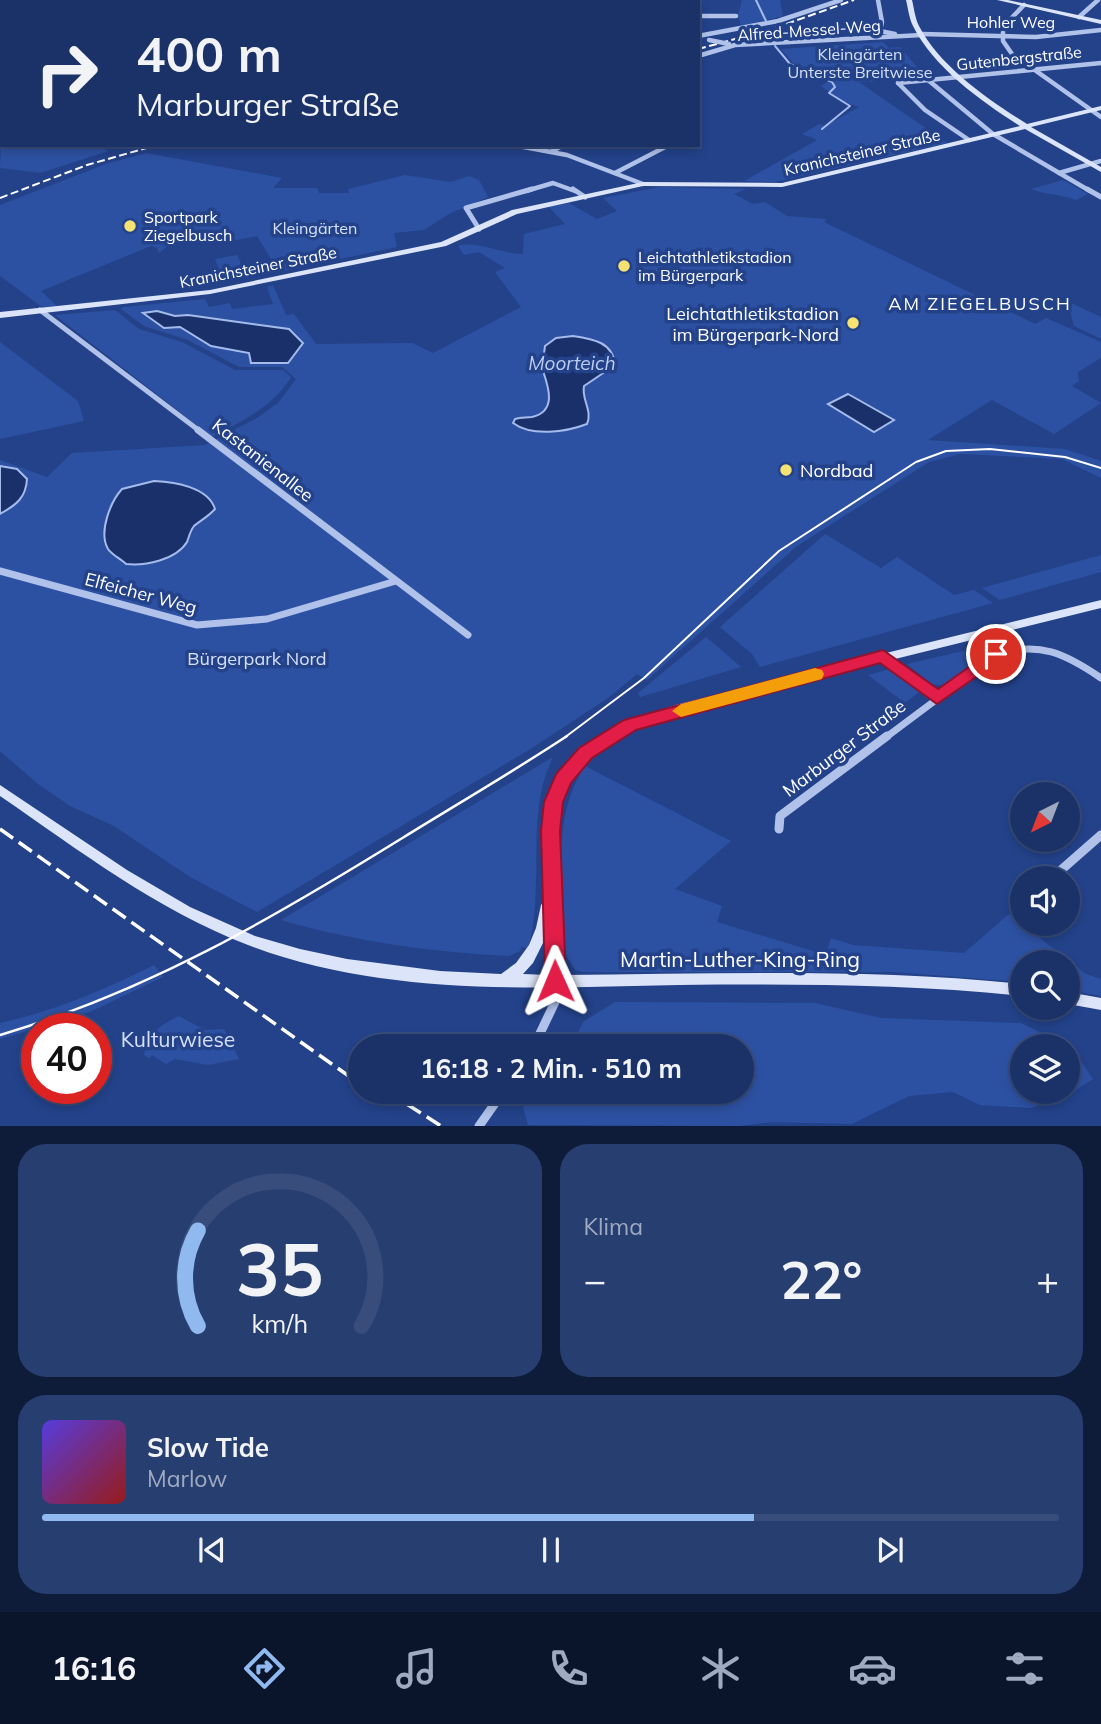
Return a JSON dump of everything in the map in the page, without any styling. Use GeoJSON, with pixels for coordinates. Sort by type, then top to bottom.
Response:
{"type":"FeatureCollection","features":[{"type":"Feature","properties":{"kind":"main road"},"geometry":{"type":"LineString","coordinates":[[909,0],[910,15],[922,35],[936,57],[958,77],[1023,125],[1101,170]]}},
{"type":"Feature","properties":{"kind":"main road"},"geometry":{"type":"LineString","coordinates":[[1000,0],[1101,22]]}},
{"type":"Feature","properties":{"kind":"main road","name":"Kranichsteiner Straße"},"geometry":{"type":"LineString","coordinates":[[0,316],[210,292],[443,244],[515,212],[643,184],[672,182],[774,186],[1101,108]]}},
{"type":"Feature","properties":{"kind":"main road"},"geometry":{"type":"LineString","coordinates":[[1005,130],[1042,136]]}},
{"type":"Feature","properties":{"kind":"main road"},"geometry":{"type":"LineString","coordinates":[[555,981],[553,802],[563,779],[575,763],[608,737],[639,722],[883,656],[1101,604]]}},
{"type":"Feature","properties":{"kind":"main road","name":"Martin-Luther-King-Ring"},"geometry":{"type":"LineString","coordinates":[[0,790],[147,889],[183,909],[252,940],[315,960],[387,974],[501,981],[907,980],[1010,989]]}},
{"type":"Feature","properties":{"kind":"main road"},"geometry":{"type":"LineString","coordinates":[[501,981],[523,966],[539,940],[552,878]]}},
{"type":"Feature","properties":{"kind":"main road"},"geometry":{"type":"LineString","coordinates":[[1080,1000],[1101,1004]]}},
{"type":"Feature","properties":{"kind":"street"},"geometry":{"type":"LineString","coordinates":[[700,37],[778,21],[841,0]]}},
{"type":"Feature","properties":{"kind":"street"},"geometry":{"type":"LineString","coordinates":[[877,0],[882,22],[880,31],[901,36]]}},
{"type":"Feature","properties":{"kind":"street"},"geometry":{"type":"LineString","coordinates":[[1079,17],[1098,0]]}},
{"type":"Feature","properties":{"kind":"street"},"geometry":{"type":"LineString","coordinates":[[1024,5],[1006,22],[1002,36],[1006,47],[1032,70],[1101,117]]}},
{"type":"Feature","properties":{"kind":"street"},"geometry":{"type":"LineString","coordinates":[[700,16],[736,16]]}},
{"type":"Feature","properties":{"kind":"street","name":"Hohler Weg"},"geometry":{"type":"LineString","coordinates":[[922,35],[1036,37],[1101,30]]}},
{"type":"Feature","properties":{"kind":"street","name":"Alfred-Messel-Weg"},"geometry":{"type":"LineString","coordinates":[[700,55],[732,44],[922,35]]}},
{"type":"Feature","properties":{"kind":"street"},"geometry":{"type":"LineString","coordinates":[[700,38],[732,44]]}},
{"type":"Feature","properties":{"kind":"street","name":"Gutenbergstraße"},"geometry":{"type":"LineString","coordinates":[[969,141],[925,110],[898,83],[1101,63]]}},
{"type":"Feature","properties":{"kind":"street"},"geometry":{"type":"LineString","coordinates":[[928,80],[993,134],[1101,197]]}},
{"type":"Feature","properties":{"kind":"street"},"geometry":{"type":"LineString","coordinates":[[524,147],[551,152],[643,184]]}},
{"type":"Feature","properties":{"kind":"street"},"geometry":{"type":"LineString","coordinates":[[551,152],[560,147]]}},
{"type":"Feature","properties":{"kind":"street"},"geometry":{"type":"LineString","coordinates":[[615,173],[665,147]]}},
{"type":"Feature","properties":{"kind":"street"},"geometry":{"type":"LineString","coordinates":[[1059,173],[1101,161]]}},
{"type":"Feature","properties":{"kind":"street"},"geometry":{"type":"LineString","coordinates":[[479,229],[466,208],[487,200],[555,183],[585,197]]}},
{"type":"Feature","properties":{"kind":"street","name":"Kastanienallee"},"geometry":{"type":"LineString","coordinates":[[43,312],[468,635]]}},
{"type":"Feature","properties":{"kind":"street","name":"Elfeicher Weg"},"geometry":{"type":"LineString","coordinates":[[0,571],[197,625],[267,619],[396,581]]}},
{"type":"Feature","properties":{"kind":"street","name":"Marburger Straße"},"geometry":{"type":"LineString","coordinates":[[779,829],[780,816],[996,654],[1015,646],[1043,647],[1074,660],[1101,678]]}},
{"type":"Feature","properties":{"kind":"street","name":"Marburger Straße"},"geometry":{"type":"LineString","coordinates":[[883,656],[937,698]]}},
{"type":"Feature","properties":{"kind":"street"},"geometry":{"type":"LineString","coordinates":[[1066,866],[1101,835]]}},
{"type":"Feature","properties":{"kind":"street"},"geometry":{"type":"LineString","coordinates":[[540,1034],[555,1002],[555,981]]}},
{"type":"Feature","properties":{"kind":"street"},"geometry":{"type":"LineString","coordinates":[[480,1125],[495,1104]]}},
{"type":"Feature","properties":{"kind":"green space"},"geometry":{"type":"Polygon","coordinates":[[[742,0],[780,0],[783,16],[741,26],[738,15],[742,0]]]}},
{"type":"Feature","properties":{"kind":"green space","name":"Kleingärten Unterste Breitwiese"},"geometry":{"type":"Polygon","coordinates":[[[883,42],[889,48],[900,47],[927,79],[859,82],[947,143],[775,182],[744,181],[817,140],[802,134],[819,124],[825,126],[859,107],[842,101],[821,86],[834,78],[794,64],[781,49],[883,42]]]}},
{"type":"Feature","properties":{"kind":"green space"},"geometry":{"type":"Polygon","coordinates":[[[1,147],[99,147],[109,151],[40,173],[0,168],[1,147]]]}},
{"type":"Feature","properties":{"kind":"green space","name":"Sportpark Ziegelbusch"},"geometry":{"type":"Polygon","coordinates":[[[146,153],[282,178],[273,188],[317,188],[319,193],[349,193],[348,189],[405,175],[451,182],[469,176],[479,180],[488,197],[449,214],[424,230],[394,233],[397,247],[279,272],[257,236],[226,242],[220,232],[175,240],[159,253],[157,248],[151,246],[41,291],[57,306],[42,307],[0,276],[0,205],[106,164],[146,153]]]}},
{"type":"Feature","properties":{"kind":"green space"},"geometry":{"type":"Polygon","coordinates":[[[1063,180],[1088,194],[1076,200],[1031,189],[1063,180]]]}},
{"type":"Feature","properties":{"kind":"green space","name":"Bürgerpark Nord"},"geometry":{"type":"Polygon","coordinates":[[[660,187],[746,189],[734,194],[753,204],[765,202],[787,216],[827,219],[824,222],[1035,324],[1046,318],[1101,342],[1101,358],[1078,372],[1079,381],[1072,386],[1101,403],[1054,434],[992,400],[928,440],[1065,449],[1101,461],[1101,478],[1062,459],[960,454],[929,462],[797,546],[647,680],[637,674],[608,698],[532,748],[257,912],[190,877],[114,826],[70,806],[38,784],[0,751],[0,460],[47,477],[72,453],[205,445],[257,418],[278,403],[296,379],[282,367],[239,367],[188,340],[144,326],[121,309],[205,299],[209,307],[230,303],[232,309],[273,304],[267,287],[273,285],[286,315],[294,314],[316,344],[412,343],[433,353],[521,307],[495,272],[505,268],[479,252],[464,255],[458,246],[473,245],[523,254],[524,234],[565,224],[549,207],[569,203],[597,219],[617,211],[603,198],[660,187]]]}},
{"type":"Feature","properties":{"kind":"green space"},"geometry":{"type":"Polygon","coordinates":[[[237,255],[247,277],[224,282],[215,259],[237,255]]]}},
{"type":"Feature","properties":{"kind":"green space"},"geometry":{"type":"Polygon","coordinates":[[[1067,301],[1101,317],[1101,339],[1074,326],[1067,301]]]}},
{"type":"Feature","properties":{"kind":"green space"},"geometry":{"type":"Polygon","coordinates":[[[115,310],[139,329],[182,342],[235,370],[283,370],[291,377],[284,388],[266,405],[212,437],[55,315],[115,310]]]}},
{"type":"Feature","properties":{"kind":"green space"},"geometry":{"type":"Polygon","coordinates":[[[0,342],[78,401],[84,421],[0,439],[0,342]]]}},
{"type":"Feature","properties":{"kind":"green space"},"geometry":{"type":"Polygon","coordinates":[[[825,534],[881,568],[897,557],[954,595],[974,590],[993,603],[760,667],[752,654],[720,627],[825,534]]]}},
{"type":"Feature","properties":{"kind":"green space"},"geometry":{"type":"Polygon","coordinates":[[[1101,555],[1101,572],[1000,600],[982,588],[1101,555]]]}},
{"type":"Feature","properties":{"kind":"green space"},"geometry":{"type":"Polygon","coordinates":[[[706,637],[741,667],[640,697],[638,693],[706,637]]]}},
{"type":"Feature","properties":{"kind":"green space"},"geometry":{"type":"Polygon","coordinates":[[[1006,641],[944,686],[932,684],[907,664],[1006,641]]]}},
{"type":"Feature","properties":{"kind":"green space"},"geometry":{"type":"Polygon","coordinates":[[[890,669],[919,692],[905,703],[868,675],[890,669]]]}},
{"type":"Feature","properties":{"kind":"green space"},"geometry":{"type":"Polygon","coordinates":[[[553,757],[539,802],[535,900],[528,949],[522,946],[520,951],[509,956],[423,949],[366,940],[281,920],[553,757]]]}},
{"type":"Feature","properties":{"kind":"green space"},"geometry":{"type":"Polygon","coordinates":[[[585,766],[731,841],[675,889],[722,906],[717,922],[826,955],[831,938],[853,945],[964,953],[1009,914],[1010,936],[1037,936],[1055,950],[1010,950],[1010,981],[895,972],[575,970],[565,954],[561,882],[563,833],[574,787],[585,766]]]}},
{"type":"Feature","properties":{"kind":"green space"},"geometry":{"type":"Polygon","coordinates":[[[154,965],[163,977],[85,1013],[36,1013],[79,999],[154,965]]]}},
{"type":"Feature","properties":{"kind":"green space"},"geometry":{"type":"Polygon","coordinates":[[[1080,969],[1101,979],[1101,996],[1080,992],[1080,969]]]}},
{"type":"Feature","properties":{"kind":"green space"},"geometry":{"type":"Polygon","coordinates":[[[615,1002],[815,1003],[881,1018],[1021,1023],[1043,1034],[1010,1034],[1010,1104],[1042,1104],[1031,1108],[980,1105],[953,1092],[909,1096],[852,1124],[772,1122],[739,1126],[528,1125],[523,1107],[527,1104],[754,1104],[754,1034],[577,1034],[584,1021],[615,1002]]]}},
{"type":"Feature","properties":{"kind":"green space","name":"Kulturwiese"},"geometry":{"type":"Polygon","coordinates":[[[179,1016],[205,1030],[224,1029],[239,1059],[208,1065],[175,1059],[166,1064],[152,1055],[149,1058],[144,1055],[156,1031],[179,1016]]]}},
{"type":"Feature","properties":{"kind":"green space"},"geometry":{"type":"Polygon","coordinates":[[[21,1017],[21,1033],[0,1039],[0,1023],[21,1017]]]}},
{"type":"Feature","properties":{"kind":"green space"},"geometry":{"type":"Polygon","coordinates":[[[1080,1060],[1093,1079],[1080,1087],[1080,1060]]]}},
{"type":"Feature","properties":{"kind":"water"},"geometry":{"type":"Polygon","coordinates":[[[157,311],[175,316],[188,315],[289,329],[303,343],[288,363],[251,363],[249,353],[211,346],[180,327],[164,328],[143,313],[157,311]]]}},
{"type":"Feature","properties":{"kind":"water","name":"Moorteich"},"geometry":{"type":"Polygon","coordinates":[[[573,336],[601,343],[610,351],[615,365],[584,386],[589,414],[587,424],[539,432],[513,423],[515,419],[532,417],[546,409],[549,396],[542,368],[545,346],[556,338],[573,336]]]}},
{"type":"Feature","properties":{"kind":"water"},"geometry":{"type":"Polygon","coordinates":[[[848,394],[894,420],[874,432],[828,404],[848,394]]]}},
{"type":"Feature","properties":{"kind":"water"},"geometry":{"type":"Polygon","coordinates":[[[0,466],[17,469],[27,479],[25,491],[19,500],[0,514],[0,466]]]}},
{"type":"Feature","properties":{"kind":"water"},"geometry":{"type":"Polygon","coordinates":[[[154,481],[190,487],[205,495],[215,509],[194,526],[187,542],[176,553],[151,563],[126,564],[108,549],[105,542],[107,517],[122,489],[154,481]]]}},
{"type":"Feature","properties":{"kind":"waterway"},"geometry":{"type":"LineString","coordinates":[[756,0],[766,21]]}},
{"type":"Feature","properties":{"kind":"waterway"},"geometry":{"type":"LineString","coordinates":[[775,46],[790,64],[832,82],[835,87],[829,93],[850,106],[822,129]]}},
{"type":"Feature","properties":{"kind":"tram line"},"geometry":{"type":"LineString","coordinates":[[565,737],[644,678],[779,551],[916,462],[946,451],[990,449],[1065,457],[1101,468]]}},
{"type":"Feature","properties":{"kind":"tram line"},"geometry":{"type":"LineString","coordinates":[[0,1035],[108,997],[209,950],[307,896],[565,737]]}},
{"type":"Feature","properties":{"kind":"railway"},"geometry":{"type":"LineString","coordinates":[[700,48],[772,29],[854,0]]}},
{"type":"Feature","properties":{"kind":"railway"},"geometry":{"type":"LineString","coordinates":[[0,198],[87,165],[150,147]]}},
{"type":"Feature","properties":{"kind":"railway"},"geometry":{"type":"LineString","coordinates":[[0,829],[348,1076]]}},
{"type":"Feature","properties":{"kind":"railway"},"geometry":{"type":"LineString","coordinates":[[407,1104],[441,1126]]}},
{"type":"Feature","properties":{"kind":"slow traffic"},"geometry":{"type":"LineString","coordinates":[[681,711],[815,674]]}},
{"type":"Feature","properties":{"kind":"place","name":"Sportpark Ziegelbusch"},"geometry":{"type":"Point","coordinates":[130,226]}},
{"type":"Feature","properties":{"kind":"place","name":"Leichtathletikstadion im Bürgerpark"},"geometry":{"type":"Point","coordinates":[624,266]}},
{"type":"Feature","properties":{"kind":"place","name":"Leichtathletikstadion im Bürgerpark-Nord"},"geometry":{"type":"Point","coordinates":[853,323]}},
{"type":"Feature","properties":{"kind":"place","name":"Nordbad"},"geometry":{"type":"Point","coordinates":[786,470]}},
{"type":"Feature","properties":{"kind":"district","name":"AM ZIEGELBUSCH"},"geometry":{"type":"Point","coordinates":[980,303]}},
{"type":"Feature","properties":{"kind":"route"},"geometry":{"type":"LineString","coordinates":[[555,981],[551,831],[553,802],[563,779],[586,753],[631,725],[883,656],[937,698],[996,654]]}},
{"type":"Feature","properties":{"kind":"park label","name":"Kleingärten"},"geometry":{"type":"Point","coordinates":[315,228]}}]}
